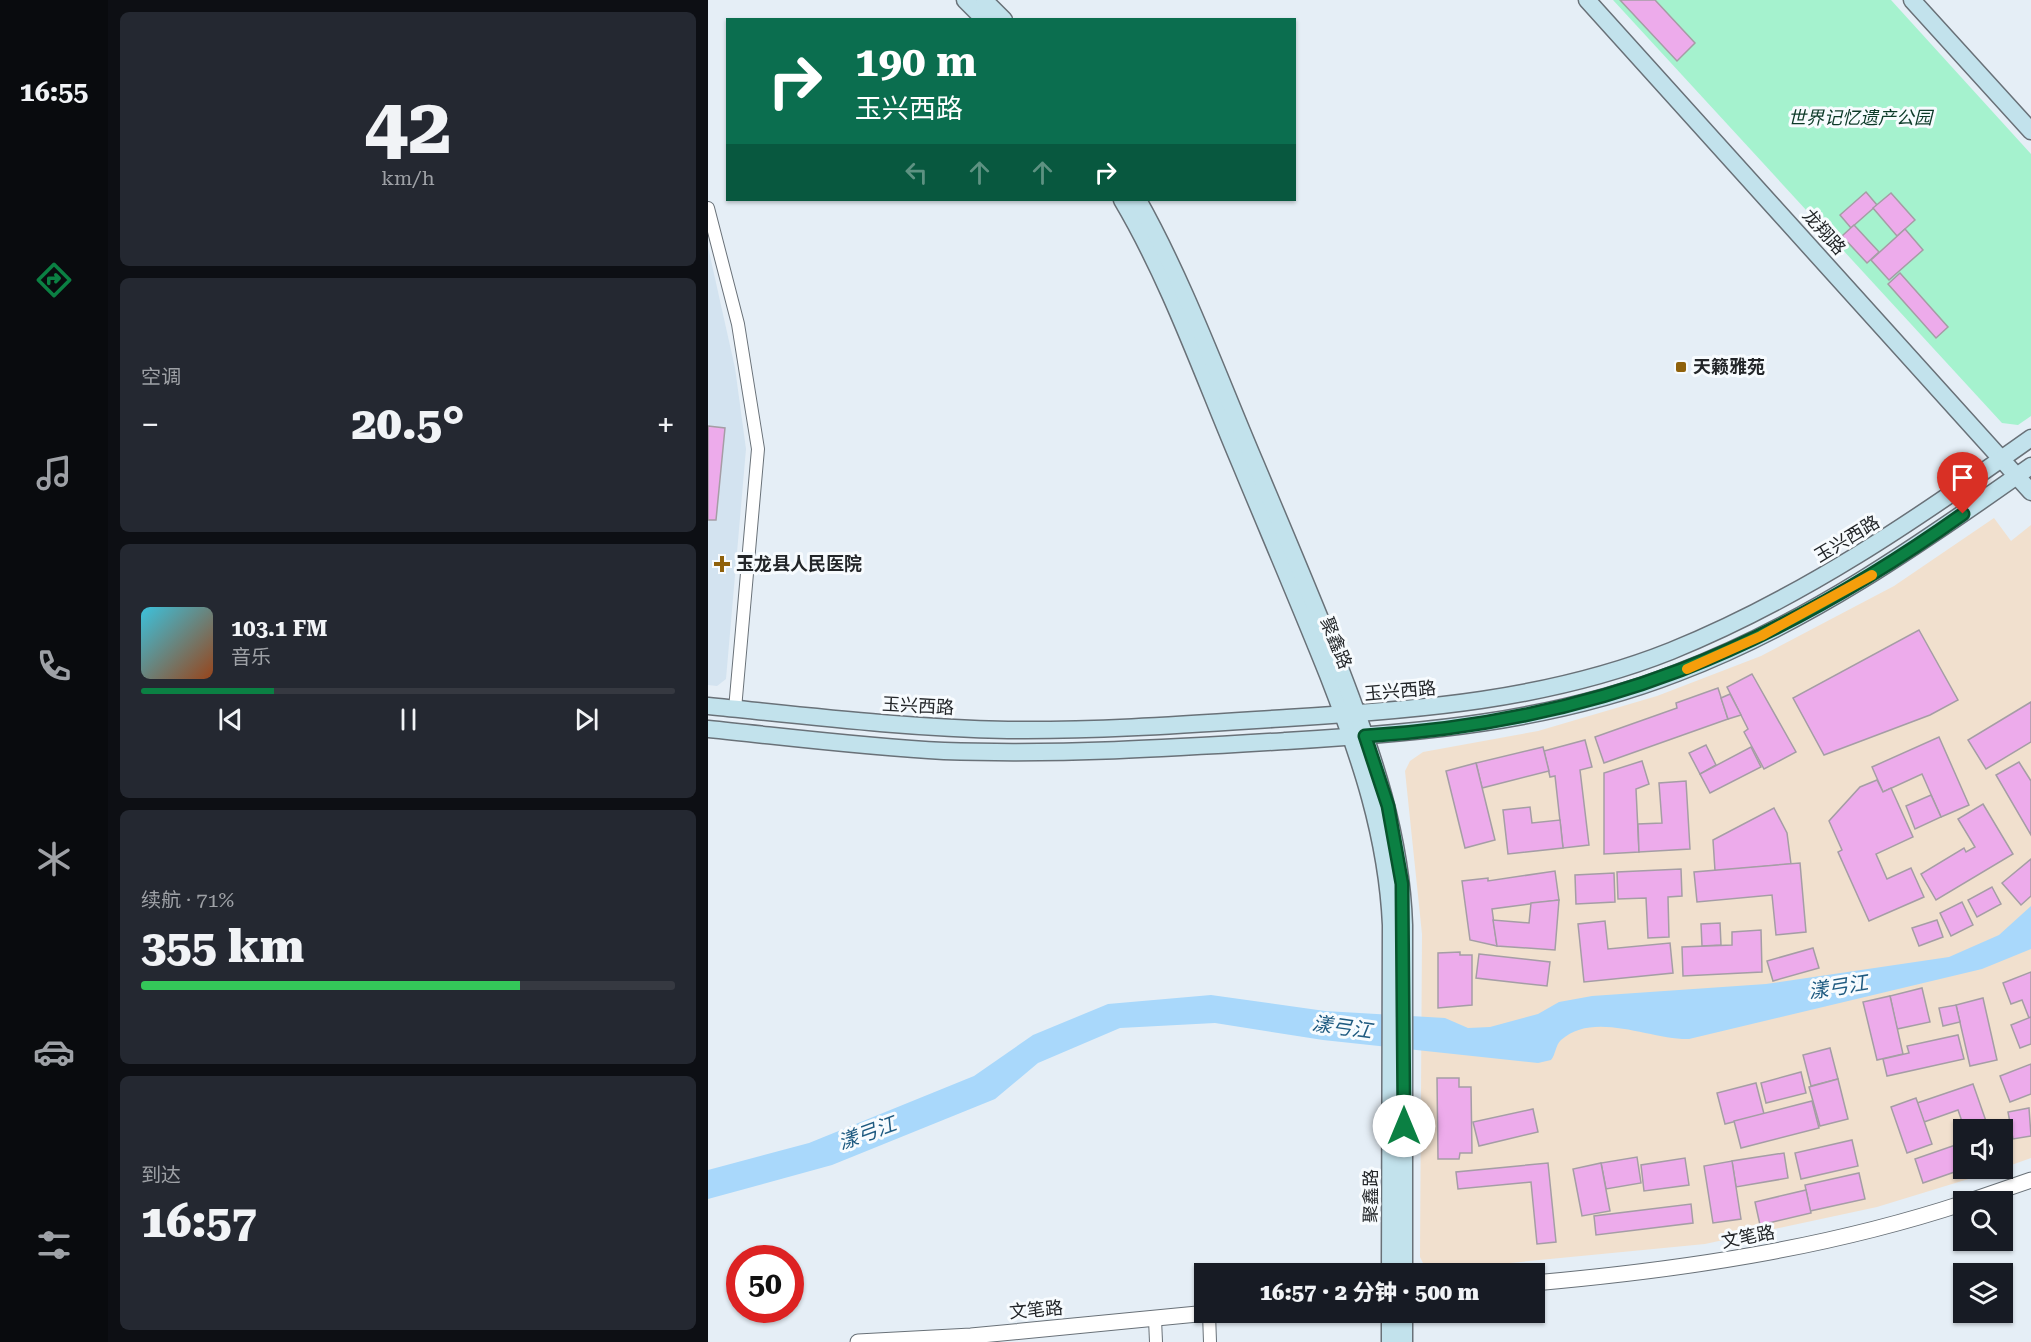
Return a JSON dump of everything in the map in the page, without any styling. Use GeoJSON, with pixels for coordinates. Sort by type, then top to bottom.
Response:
{"type":"FeatureCollection","features":[{"type":"Feature","properties":{"kind":"main road"},"geometry":{"type":"LineString","coordinates":[[965,0],[983,18]]}},
{"type":"Feature","properties":{"kind":"main road"},"geometry":{"type":"LineString","coordinates":[[984,0],[1002,18]]}},
{"type":"Feature","properties":{"kind":"main road","name":"龙翔路"},"geometry":{"type":"LineString","coordinates":[[1587,0],[2031,492]]}},
{"type":"Feature","properties":{"kind":"main road"},"geometry":{"type":"LineString","coordinates":[[1912,0],[2031,131]]}},
{"type":"Feature","properties":{"kind":"main road","name":"聚鑫路"},"geometry":{"type":"LineString","coordinates":[[1123,201],[1158,269],[1294,591],[1350,714]]}},
{"type":"Feature","properties":{"kind":"main road","name":"聚鑫路"},"geometry":{"type":"LineString","coordinates":[[1139,201],[1171,264],[1314,604],[1358,737],[1388,806],[1400,870],[1404,925],[1397,1011],[1404,1263]]}},
{"type":"Feature","properties":{"kind":"main road","name":"玉兴西路"},"geometry":{"type":"LineString","coordinates":[[708,706],[881,724],[1006,729],[1134,727],[1350,714],[1426,709],[1509,696],[1590,677],[1669,652],[1751,615],[1833,571],[1914,521],[2031,438]]}},
{"type":"Feature","properties":{"kind":"main road"},"geometry":{"type":"LineString","coordinates":[[708,729],[879,747],[1006,752],[1135,750],[1358,737],[1429,732],[1513,719],[1596,700],[1677,673],[1761,636],[1844,591],[1927,540],[2031,466]]}},
{"type":"Feature","properties":{"kind":"main road","name":"聚鑫路"},"geometry":{"type":"LineString","coordinates":[[1390,1263],[1397,1063]]}},
{"type":"Feature","properties":{"kind":"main road"},"geometry":{"type":"LineString","coordinates":[[1390,1323],[1390,1342]]}},
{"type":"Feature","properties":{"kind":"main road"},"geometry":{"type":"LineString","coordinates":[[1404,1323],[1404,1342]]}},
{"type":"Feature","properties":{"kind":"street"},"geometry":{"type":"LineString","coordinates":[[708,208],[727,273],[740,334],[758,449],[735,709]]}},
{"type":"Feature","properties":{"kind":"street","name":"文笔路"},"geometry":{"type":"LineString","coordinates":[[1998,1191],[2031,1180]]}},
{"type":"Feature","properties":{"kind":"street","name":"文笔路"},"geometry":{"type":"LineString","coordinates":[[1545,1282],[1648,1273],[1756,1256],[1859,1233],[1953,1206]]}},
{"type":"Feature","properties":{"kind":"street","name":"文笔路"},"geometry":{"type":"LineString","coordinates":[[858,1342],[971,1336],[1194,1315]]}},
{"type":"Feature","properties":{"kind":"street"},"geometry":{"type":"LineString","coordinates":[[1155,1318],[1156,1342]]}},
{"type":"Feature","properties":{"kind":"street"},"geometry":{"type":"LineString","coordinates":[[1210,1342],[1212,1323]]}},
{"type":"Feature","properties":{"kind":"shaded area","name":"玉龙县人民医院"},"geometry":{"type":"Polygon","coordinates":[[[708,247],[735,368],[746,449],[726,679],[717,686],[708,685],[708,247]]]}},
{"type":"Feature","properties":{"kind":"shaded area"},"geometry":{"type":"Polygon","coordinates":[[[1994,518],[2011,541],[2031,525],[2031,1158],[2013,1164],[2013,1119],[1953,1119],[1953,1179],[1968,1179],[1877,1207],[1705,1244],[1509,1263],[1423,1263],[1420,1257],[1422,934],[1405,771],[1410,761],[1423,752],[1538,731],[1657,696],[1761,656],[1894,586],[1994,518]]]}},
{"type":"Feature","properties":{"kind":"green space","name":"世界记忆遗产公园"},"geometry":{"type":"Polygon","coordinates":[[[1613,0],[1891,0],[2031,154],[2031,416],[2018,425],[2002,423],[1613,0]]]}},
{"type":"Feature","properties":{"kind":"water","name":"漾弓江"},"geometry":{"type":"Polygon","coordinates":[[[2031,906],[2031,949],[1982,969],[1689,1039],[1623,1029],[1590,1027],[1574,1031],[1561,1040],[1551,1060],[1538,1063],[1323,1040],[1215,1023],[1120,1028],[1038,1063],[995,1099],[832,1165],[708,1199],[708,1170],[809,1143],[974,1076],[1033,1035],[1108,1004],[1211,995],[1325,1011],[1445,1018],[1468,1028],[1490,1027],[1538,1014],[1559,1002],[1592,996],[1766,984],[1949,957],[1999,935],[2031,906]]]}},
{"type":"Feature","properties":{"kind":"building"},"geometry":{"type":"Polygon","coordinates":[[[1620,0],[1655,0],[1695,43],[1677,61],[1620,0]]]}},
{"type":"Feature","properties":{"kind":"building"},"geometry":{"type":"Polygon","coordinates":[[[1866,192],[1877,205],[1851,228],[1840,215],[1866,192]]]}},
{"type":"Feature","properties":{"kind":"building"},"geometry":{"type":"Polygon","coordinates":[[[1891,193],[1915,220],[1897,236],[1873,208],[1891,193]]]}},
{"type":"Feature","properties":{"kind":"building"},"geometry":{"type":"Polygon","coordinates":[[[1854,225],[1879,252],[1867,263],[1842,236],[1854,225]]]}},
{"type":"Feature","properties":{"kind":"building"},"geometry":{"type":"Polygon","coordinates":[[[1905,229],[1923,250],[1889,280],[1871,260],[1905,229]]]}},
{"type":"Feature","properties":{"kind":"building"},"geometry":{"type":"Polygon","coordinates":[[[1900,273],[1948,327],[1936,338],[1888,284],[1900,273]]]}},
{"type":"Feature","properties":{"kind":"building"},"geometry":{"type":"Polygon","coordinates":[[[708,426],[725,428],[716,520],[708,520],[708,426]]]}},
{"type":"Feature","properties":{"kind":"building"},"geometry":{"type":"Polygon","coordinates":[[[1919,630],[1958,700],[1930,715],[1824,755],[1793,698],[1919,630]]]}},
{"type":"Feature","properties":{"kind":"building"},"geometry":{"type":"Polygon","coordinates":[[[1752,674],[1796,752],[1764,769],[1744,732],[1748,729],[1727,687],[1752,674]]]}},
{"type":"Feature","properties":{"kind":"building"},"geometry":{"type":"Polygon","coordinates":[[[1718,688],[1728,719],[1604,763],[1595,737],[1677,708],[1676,703],[1718,688]]]}},
{"type":"Feature","properties":{"kind":"building"},"geometry":{"type":"Polygon","coordinates":[[[1730,694],[1741,715],[1728,719],[1721,698],[1730,694]]]}},
{"type":"Feature","properties":{"kind":"building"},"geometry":{"type":"Polygon","coordinates":[[[2031,702],[2031,742],[1986,769],[1968,740],[2031,702]]]}},
{"type":"Feature","properties":{"kind":"building"},"geometry":{"type":"Polygon","coordinates":[[[1939,737],[1969,805],[1941,817],[1922,774],[1883,792],[1872,767],[1939,737]]]}},
{"type":"Feature","properties":{"kind":"building"},"geometry":{"type":"Polygon","coordinates":[[[1585,740],[1592,767],[1580,770],[1589,845],[1563,848],[1555,776],[1550,777],[1544,751],[1585,740]]]}},
{"type":"Feature","properties":{"kind":"building"},"geometry":{"type":"Polygon","coordinates":[[[1706,745],[1716,765],[1700,774],[1689,753],[1706,745]]]}},
{"type":"Feature","properties":{"kind":"building"},"geometry":{"type":"Polygon","coordinates":[[[1543,747],[1549,771],[1482,788],[1476,763],[1543,747]]]}},
{"type":"Feature","properties":{"kind":"building"},"geometry":{"type":"Polygon","coordinates":[[[1751,747],[1761,767],[1710,793],[1700,774],[1751,747]]]}},
{"type":"Feature","properties":{"kind":"building"},"geometry":{"type":"Polygon","coordinates":[[[1642,761],[1649,784],[1636,789],[1639,852],[1604,854],[1604,773],[1642,761]]]}},
{"type":"Feature","properties":{"kind":"building"},"geometry":{"type":"Polygon","coordinates":[[[2019,762],[2031,781],[2031,835],[1996,775],[2019,762]]]}},
{"type":"Feature","properties":{"kind":"building"},"geometry":{"type":"Polygon","coordinates":[[[1476,763],[1495,840],[1465,848],[1446,771],[1476,763]]]}},
{"type":"Feature","properties":{"kind":"building"},"geometry":{"type":"Polygon","coordinates":[[[1877,780],[1883,792],[1891,788],[1913,837],[1876,854],[1887,879],[1911,868],[1924,897],[1869,921],[1838,852],[1842,850],[1829,821],[1860,787],[1877,780]]]}},
{"type":"Feature","properties":{"kind":"building"},"geometry":{"type":"Polygon","coordinates":[[[1686,781],[1690,849],[1639,852],[1638,824],[1662,823],[1659,783],[1686,781]]]}},
{"type":"Feature","properties":{"kind":"building"},"geometry":{"type":"Polygon","coordinates":[[[1931,795],[1941,817],[1915,829],[1906,806],[1931,795]]]}},
{"type":"Feature","properties":{"kind":"building"},"geometry":{"type":"Polygon","coordinates":[[[1983,804],[2013,854],[1936,900],[1921,874],[1964,848],[1966,852],[1975,847],[1958,819],[1983,804]]]}},
{"type":"Feature","properties":{"kind":"building"},"geometry":{"type":"Polygon","coordinates":[[[1530,807],[1532,823],[1560,820],[1563,848],[1508,854],[1503,810],[1530,807]]]}},
{"type":"Feature","properties":{"kind":"building"},"geometry":{"type":"Polygon","coordinates":[[[1774,808],[1787,833],[1791,864],[1715,871],[1713,840],[1774,808]]]}},
{"type":"Feature","properties":{"kind":"building"},"geometry":{"type":"Polygon","coordinates":[[[2031,859],[2031,896],[2021,905],[2002,883],[2031,859]]]}},
{"type":"Feature","properties":{"kind":"building"},"geometry":{"type":"Polygon","coordinates":[[[1800,863],[1806,932],[1776,935],[1772,895],[1697,902],[1694,872],[1800,863]]]}},
{"type":"Feature","properties":{"kind":"building"},"geometry":{"type":"Polygon","coordinates":[[[1681,869],[1682,896],[1668,897],[1669,937],[1648,938],[1646,898],[1618,899],[1617,872],[1681,869]]]}},
{"type":"Feature","properties":{"kind":"building"},"geometry":{"type":"Polygon","coordinates":[[[1555,871],[1559,900],[1492,909],[1497,946],[1470,940],[1462,881],[1488,878],[1488,881],[1555,871]]]}},
{"type":"Feature","properties":{"kind":"building"},"geometry":{"type":"Polygon","coordinates":[[[1614,873],[1615,902],[1576,904],[1575,875],[1614,873]]]}},
{"type":"Feature","properties":{"kind":"building"},"geometry":{"type":"Polygon","coordinates":[[[1992,887],[2001,904],[1977,917],[1968,900],[1992,887]]]}},
{"type":"Feature","properties":{"kind":"building"},"geometry":{"type":"Polygon","coordinates":[[[1559,900],[1555,950],[1497,946],[1493,920],[1529,923],[1531,903],[1559,900]]]}},
{"type":"Feature","properties":{"kind":"building"},"geometry":{"type":"Polygon","coordinates":[[[1962,902],[1973,925],[1951,936],[1940,913],[1962,902]]]}},
{"type":"Feature","properties":{"kind":"building"},"geometry":{"type":"Polygon","coordinates":[[[1937,920],[1943,937],[1919,946],[1912,928],[1937,920]]]}},
{"type":"Feature","properties":{"kind":"building"},"geometry":{"type":"Polygon","coordinates":[[[1605,921],[1608,949],[1670,943],[1673,973],[1584,982],[1578,924],[1605,921]]]}},
{"type":"Feature","properties":{"kind":"building"},"geometry":{"type":"Polygon","coordinates":[[[1720,923],[1721,945],[1702,946],[1701,924],[1720,923]]]}},
{"type":"Feature","properties":{"kind":"building"},"geometry":{"type":"Polygon","coordinates":[[[1761,930],[1762,972],[1683,976],[1682,947],[1732,945],[1732,932],[1761,930]]]}},
{"type":"Feature","properties":{"kind":"building"},"geometry":{"type":"Polygon","coordinates":[[[1813,948],[1819,968],[1773,981],[1767,961],[1813,948]]]}},
{"type":"Feature","properties":{"kind":"building"},"geometry":{"type":"Polygon","coordinates":[[[1460,952],[1460,955],[1472,955],[1472,1005],[1438,1008],[1438,953],[1460,952]]]}},
{"type":"Feature","properties":{"kind":"building"},"geometry":{"type":"Polygon","coordinates":[[[1479,954],[1550,962],[1547,986],[1476,978],[1479,954]]]}},
{"type":"Feature","properties":{"kind":"building"},"geometry":{"type":"Polygon","coordinates":[[[2031,972],[2031,1017],[2029,1018],[2022,1000],[2011,1004],[2003,983],[2031,972]]]}},
{"type":"Feature","properties":{"kind":"building"},"geometry":{"type":"Polygon","coordinates":[[[1922,988],[1930,1022],[1897,1029],[1890,996],[1922,988]]]}},
{"type":"Feature","properties":{"kind":"building"},"geometry":{"type":"Polygon","coordinates":[[[1890,996],[1903,1054],[1877,1060],[1863,1002],[1890,996]]]}},
{"type":"Feature","properties":{"kind":"building"},"geometry":{"type":"Polygon","coordinates":[[[1983,998],[1997,1060],[1970,1066],[1956,1005],[1983,998]]]}},
{"type":"Feature","properties":{"kind":"building"},"geometry":{"type":"Polygon","coordinates":[[[1956,1005],[1960,1022],[1943,1026],[1939,1008],[1956,1005]]]}},
{"type":"Feature","properties":{"kind":"building"},"geometry":{"type":"Polygon","coordinates":[[[2031,1017],[2031,1044],[2020,1048],[2011,1025],[2031,1017]]]}},
{"type":"Feature","properties":{"kind":"building"},"geometry":{"type":"Polygon","coordinates":[[[1958,1035],[1964,1059],[1887,1076],[1883,1059],[1909,1053],[1907,1046],[1958,1035]]]}},
{"type":"Feature","properties":{"kind":"building"},"geometry":{"type":"Polygon","coordinates":[[[1830,1048],[1838,1079],[1811,1086],[1803,1055],[1830,1048]]]}},
{"type":"Feature","properties":{"kind":"building"},"geometry":{"type":"Polygon","coordinates":[[[2031,1064],[2031,1094],[2010,1102],[2000,1076],[2031,1064]]]}},
{"type":"Feature","properties":{"kind":"building"},"geometry":{"type":"Polygon","coordinates":[[[1801,1072],[1806,1093],[1766,1103],[1761,1083],[1801,1072]]]}},
{"type":"Feature","properties":{"kind":"building"},"geometry":{"type":"Polygon","coordinates":[[[1437,1078],[1459,1078],[1459,1087],[1471,1087],[1472,1153],[1460,1153],[1459,1159],[1438,1159],[1437,1078]]]}},
{"type":"Feature","properties":{"kind":"building"},"geometry":{"type":"Polygon","coordinates":[[[1838,1079],[1848,1119],[1820,1126],[1809,1087],[1838,1079]]]}},
{"type":"Feature","properties":{"kind":"building"},"geometry":{"type":"Polygon","coordinates":[[[1756,1083],[1764,1114],[1725,1124],[1717,1093],[1756,1083]]]}},
{"type":"Feature","properties":{"kind":"building"},"geometry":{"type":"Polygon","coordinates":[[[1973,1084],[1985,1119],[1961,1119],[1958,1110],[1924,1122],[1917,1103],[1973,1084]]]}},
{"type":"Feature","properties":{"kind":"building"},"geometry":{"type":"Polygon","coordinates":[[[1916,1098],[1932,1144],[1907,1153],[1891,1107],[1916,1098]]]}},
{"type":"Feature","properties":{"kind":"building"},"geometry":{"type":"Polygon","coordinates":[[[1812,1101],[1819,1128],[1741,1148],[1734,1121],[1812,1101]]]}},
{"type":"Feature","properties":{"kind":"building"},"geometry":{"type":"Polygon","coordinates":[[[2029,1108],[2031,1136],[2013,1139],[2013,1119],[2009,1119],[2008,1112],[2029,1108]]]}},
{"type":"Feature","properties":{"kind":"building"},"geometry":{"type":"Polygon","coordinates":[[[1533,1109],[1538,1132],[1479,1146],[1473,1122],[1533,1109]]]}},
{"type":"Feature","properties":{"kind":"building"},"geometry":{"type":"Polygon","coordinates":[[[1852,1140],[1858,1166],[1801,1179],[1795,1153],[1852,1140]]]}},
{"type":"Feature","properties":{"kind":"building"},"geometry":{"type":"Polygon","coordinates":[[[1953,1146],[1953,1173],[1923,1183],[1915,1159],[1953,1146]]]}},
{"type":"Feature","properties":{"kind":"building"},"geometry":{"type":"Polygon","coordinates":[[[1784,1153],[1788,1178],[1736,1187],[1732,1161],[1784,1153]]]}},
{"type":"Feature","properties":{"kind":"building"},"geometry":{"type":"Polygon","coordinates":[[[1637,1157],[1641,1183],[1606,1189],[1601,1163],[1637,1157]]]}},
{"type":"Feature","properties":{"kind":"building"},"geometry":{"type":"Polygon","coordinates":[[[1685,1158],[1689,1185],[1644,1191],[1641,1165],[1685,1158]]]}},
{"type":"Feature","properties":{"kind":"building"},"geometry":{"type":"Polygon","coordinates":[[[1732,1161],[1741,1219],[1713,1223],[1704,1166],[1732,1161]]]}},
{"type":"Feature","properties":{"kind":"building"},"geometry":{"type":"Polygon","coordinates":[[[1548,1163],[1556,1242],[1537,1244],[1531,1182],[1458,1189],[1456,1172],[1548,1163]]]}},
{"type":"Feature","properties":{"kind":"building"},"geometry":{"type":"Polygon","coordinates":[[[1601,1163],[1610,1211],[1582,1216],[1573,1169],[1601,1163]]]}},
{"type":"Feature","properties":{"kind":"building"},"geometry":{"type":"Polygon","coordinates":[[[1859,1173],[1865,1199],[1810,1211],[1805,1185],[1859,1173]]]}},
{"type":"Feature","properties":{"kind":"building"},"geometry":{"type":"Polygon","coordinates":[[[1806,1190],[1811,1213],[1760,1225],[1755,1202],[1806,1190]]]}},
{"type":"Feature","properties":{"kind":"building"},"geometry":{"type":"Polygon","coordinates":[[[1691,1204],[1693,1223],[1596,1235],[1594,1216],[1691,1204]]]}},
{"type":"Feature","properties":{"kind":"slow traffic"},"geometry":{"type":"LineString","coordinates":[[1687,669],[1761,636],[1872,575]]}},
{"type":"Feature","properties":{"kind":"place","name":"天籁雅苑"},"geometry":{"type":"Point","coordinates":[1681,367]}},
{"type":"Feature","properties":{"kind":"place","name":"玉龙县人民医院"},"geometry":{"type":"Point","coordinates":[722,564]}},
{"type":"Feature","properties":{"kind":"route"},"geometry":{"type":"LineString","coordinates":[[1404,1126],[1402,884],[1388,806],[1365,736],[1429,732],[1513,719],[1596,700],[1677,673],[1761,636],[1801,615],[1886,566],[1963,514]]}}]}
